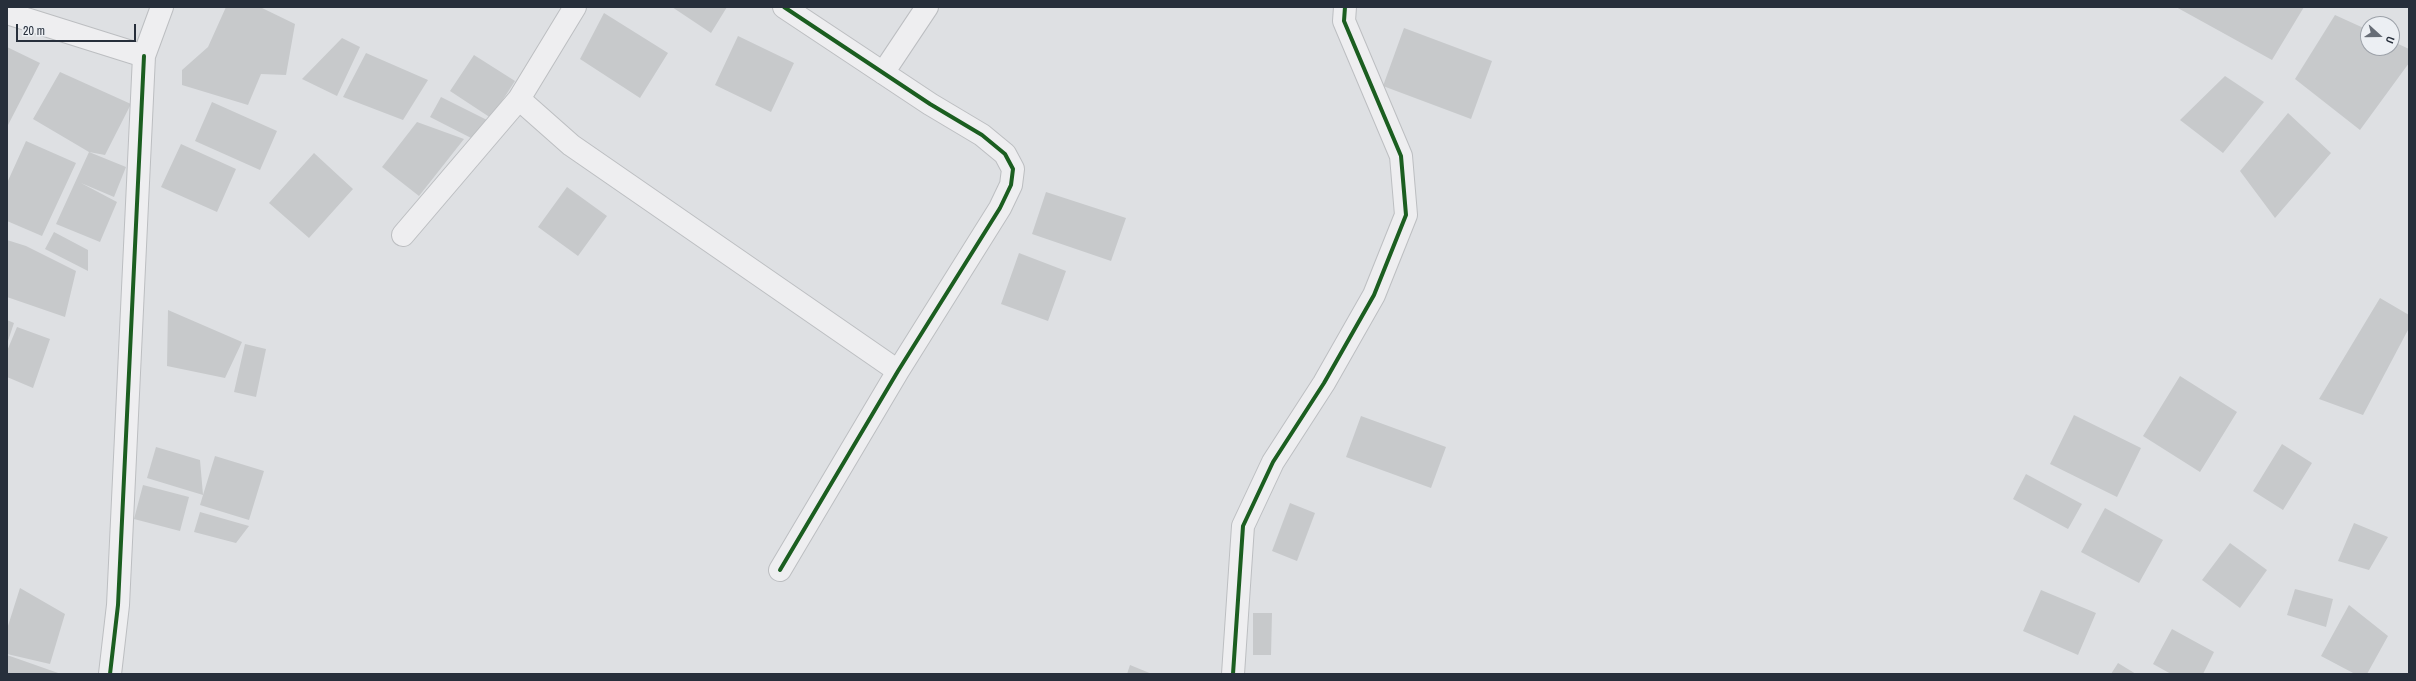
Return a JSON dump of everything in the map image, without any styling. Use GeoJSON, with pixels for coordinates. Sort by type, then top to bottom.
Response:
{"type":"FeatureCollection","features":[{"type":"Feature","properties":{"kind":"street"},"geometry":{"type":"LineString","coordinates":[[110,674],[118,605],[144,56],[162,7]]}},
{"type":"Feature","properties":{"kind":"street"},"geometry":{"type":"LineString","coordinates":[[403,235],[519,99],[576,7]]}},
{"type":"Feature","properties":{"kind":"street"},"geometry":{"type":"LineString","coordinates":[[780,570],[898,371],[1000,208],[1011,185],[1013,169],[1006,154],[982,135],[883,73],[784,7]]}},
{"type":"Feature","properties":{"kind":"street"},"geometry":{"type":"LineString","coordinates":[[883,73],[927,7]]}},
{"type":"Feature","properties":{"kind":"street"},"geometry":{"type":"LineString","coordinates":[[1233,674],[1243,526],[1273,462],[1324,383],[1374,295],[1406,216],[1401,156],[1344,21],[1345,7]]}},
{"type":"Feature","properties":{"kind":"street"},"geometry":{"type":"LineString","coordinates":[[7,13],[144,56]]}},
{"type":"Feature","properties":{"kind":"street"},"geometry":{"type":"LineString","coordinates":[[519,99],[571,145],[898,371]]}},
{"type":"Feature","properties":{"kind":"building"},"geometry":{"type":"Polygon","coordinates":[[[226,7],[260,7],[295,24],[286,75],[261,74],[248,105],[182,85],[182,70],[208,47],[226,7]]]}},
{"type":"Feature","properties":{"kind":"building"},"geometry":{"type":"Polygon","coordinates":[[[672,7],[727,7],[711,33],[672,7]]]}},
{"type":"Feature","properties":{"kind":"building"},"geometry":{"type":"Polygon","coordinates":[[[2176,7],[2304,7],[2272,60],[2176,7]]]}},
{"type":"Feature","properties":{"kind":"building"},"geometry":{"type":"Polygon","coordinates":[[[604,13],[668,53],[640,98],[580,59],[604,13]]]}},
{"type":"Feature","properties":{"kind":"building"},"geometry":{"type":"Polygon","coordinates":[[[2335,15],[2360,26],[2360,56],[2400,56],[2400,45],[2409,49],[2409,63],[2360,130],[2295,79],[2335,15]]]}},
{"type":"Feature","properties":{"kind":"building"},"geometry":{"type":"Polygon","coordinates":[[[1404,28],[1492,61],[1471,119],[1383,86],[1404,28]]]}},
{"type":"Feature","properties":{"kind":"building"},"geometry":{"type":"Polygon","coordinates":[[[738,36],[794,63],[771,112],[715,85],[738,36]]]}},
{"type":"Feature","properties":{"kind":"building"},"geometry":{"type":"Polygon","coordinates":[[[342,38],[360,47],[337,96],[302,79],[342,38]]]}},
{"type":"Feature","properties":{"kind":"building"},"geometry":{"type":"Polygon","coordinates":[[[7,47],[40,63],[7,127],[7,47]]]}},
{"type":"Feature","properties":{"kind":"building"},"geometry":{"type":"Polygon","coordinates":[[[366,53],[428,80],[403,120],[343,97],[366,53]]]}},
{"type":"Feature","properties":{"kind":"building"},"geometry":{"type":"Polygon","coordinates":[[[474,55],[515,81],[491,118],[450,91],[474,55]]]}},
{"type":"Feature","properties":{"kind":"building"},"geometry":{"type":"Polygon","coordinates":[[[60,72],[131,104],[105,155],[89,152],[33,119],[60,72]]]}},
{"type":"Feature","properties":{"kind":"building"},"geometry":{"type":"Polygon","coordinates":[[[2225,76],[2264,102],[2223,153],[2180,120],[2225,76]]]}},
{"type":"Feature","properties":{"kind":"building"},"geometry":{"type":"Polygon","coordinates":[[[441,97],[487,120],[477,141],[430,117],[441,97]]]}},
{"type":"Feature","properties":{"kind":"building"},"geometry":{"type":"Polygon","coordinates":[[[212,102],[277,131],[260,170],[195,141],[212,102]]]}},
{"type":"Feature","properties":{"kind":"building"},"geometry":{"type":"Polygon","coordinates":[[[2288,113],[2331,153],[2275,218],[2240,171],[2288,113]]]}},
{"type":"Feature","properties":{"kind":"building"},"geometry":{"type":"Polygon","coordinates":[[[417,122],[464,139],[419,196],[382,167],[417,122]]]}},
{"type":"Feature","properties":{"kind":"building"},"geometry":{"type":"Polygon","coordinates":[[[26,141],[76,163],[42,236],[7,221],[7,183],[26,141]]]}},
{"type":"Feature","properties":{"kind":"building"},"geometry":{"type":"Polygon","coordinates":[[[181,144],[236,169],[217,212],[161,187],[181,144]]]}},
{"type":"Feature","properties":{"kind":"building"},"geometry":{"type":"Polygon","coordinates":[[[89,152],[126,167],[114,197],[81,183],[117,202],[100,242],[56,224],[89,152]]]}},
{"type":"Feature","properties":{"kind":"building"},"geometry":{"type":"Polygon","coordinates":[[[314,153],[353,189],[309,238],[269,203],[314,153]]]}},
{"type":"Feature","properties":{"kind":"building"},"geometry":{"type":"Polygon","coordinates":[[[567,187],[607,216],[578,256],[538,227],[567,187]]]}},
{"type":"Feature","properties":{"kind":"building"},"geometry":{"type":"Polygon","coordinates":[[[1046,192],[1126,218],[1111,261],[1032,234],[1046,192]]]}},
{"type":"Feature","properties":{"kind":"building"},"geometry":{"type":"Polygon","coordinates":[[[54,232],[88,250],[88,271],[45,249],[54,232]]]}},
{"type":"Feature","properties":{"kind":"building"},"geometry":{"type":"Polygon","coordinates":[[[7,240],[26,246],[76,271],[65,317],[7,297],[7,240]]]}},
{"type":"Feature","properties":{"kind":"building"},"geometry":{"type":"Polygon","coordinates":[[[1019,253],[1066,271],[1048,321],[1001,304],[1019,253]]]}},
{"type":"Feature","properties":{"kind":"building"},"geometry":{"type":"Polygon","coordinates":[[[2380,298],[2409,315],[2409,328],[2363,415],[2319,399],[2380,298]]]}},
{"type":"Feature","properties":{"kind":"building"},"geometry":{"type":"Polygon","coordinates":[[[168,310],[242,342],[225,378],[167,366],[168,310]]]}},
{"type":"Feature","properties":{"kind":"building"},"geometry":{"type":"Polygon","coordinates":[[[7,320],[14,323],[7,344],[7,320]]]}},
{"type":"Feature","properties":{"kind":"building"},"geometry":{"type":"Polygon","coordinates":[[[17,327],[50,339],[33,388],[7,377],[7,351],[17,327]]]}},
{"type":"Feature","properties":{"kind":"building"},"geometry":{"type":"Polygon","coordinates":[[[245,344],[266,349],[256,397],[234,392],[245,344]]]}},
{"type":"Feature","properties":{"kind":"building"},"geometry":{"type":"Polygon","coordinates":[[[2180,376],[2237,412],[2200,472],[2143,436],[2180,376]]]}},
{"type":"Feature","properties":{"kind":"building"},"geometry":{"type":"Polygon","coordinates":[[[2074,415],[2141,448],[2117,497],[2050,464],[2074,415]]]}},
{"type":"Feature","properties":{"kind":"building"},"geometry":{"type":"Polygon","coordinates":[[[1361,416],[1446,447],[1431,488],[1346,457],[1361,416]]]}},
{"type":"Feature","properties":{"kind":"building"},"geometry":{"type":"Polygon","coordinates":[[[2282,444],[2312,463],[2283,510],[2253,491],[2282,444]]]}},
{"type":"Feature","properties":{"kind":"building"},"geometry":{"type":"Polygon","coordinates":[[[156,447],[200,460],[203,495],[147,478],[156,447]]]}},
{"type":"Feature","properties":{"kind":"building"},"geometry":{"type":"Polygon","coordinates":[[[215,456],[264,471],[249,520],[200,505],[215,456]]]}},
{"type":"Feature","properties":{"kind":"building"},"geometry":{"type":"Polygon","coordinates":[[[2026,474],[2082,504],[2068,529],[2013,499],[2026,474]]]}},
{"type":"Feature","properties":{"kind":"building"},"geometry":{"type":"Polygon","coordinates":[[[143,485],[189,497],[180,531],[134,519],[143,485]]]}},
{"type":"Feature","properties":{"kind":"building"},"geometry":{"type":"Polygon","coordinates":[[[1290,503],[1315,513],[1297,561],[1272,551],[1290,503]]]}},
{"type":"Feature","properties":{"kind":"building"},"geometry":{"type":"Polygon","coordinates":[[[2105,508],[2163,540],[2139,583],[2081,552],[2105,508]]]}},
{"type":"Feature","properties":{"kind":"building"},"geometry":{"type":"Polygon","coordinates":[[[200,512],[249,526],[236,543],[194,532],[200,512]]]}},
{"type":"Feature","properties":{"kind":"building"},"geometry":{"type":"Polygon","coordinates":[[[2354,523],[2388,537],[2369,570],[2338,561],[2354,523]]]}},
{"type":"Feature","properties":{"kind":"building"},"geometry":{"type":"Polygon","coordinates":[[[2230,543],[2267,570],[2240,608],[2202,580],[2230,543]]]}},
{"type":"Feature","properties":{"kind":"building"},"geometry":{"type":"Polygon","coordinates":[[[20,588],[65,614],[50,664],[7,654],[7,629],[20,588]]]}},
{"type":"Feature","properties":{"kind":"building"},"geometry":{"type":"Polygon","coordinates":[[[2295,589],[2333,599],[2326,627],[2287,615],[2295,589]]]}},
{"type":"Feature","properties":{"kind":"building"},"geometry":{"type":"Polygon","coordinates":[[[2041,590],[2096,613],[2078,655],[2023,631],[2041,590]]]}},
{"type":"Feature","properties":{"kind":"building"},"geometry":{"type":"Polygon","coordinates":[[[2349,605],[2388,636],[2367,674],[2355,674],[2321,656],[2349,605]]]}},
{"type":"Feature","properties":{"kind":"building"},"geometry":{"type":"Polygon","coordinates":[[[1253,613],[1272,613],[1271,655],[1253,655],[1253,613]]]}},
{"type":"Feature","properties":{"kind":"building"},"geometry":{"type":"Polygon","coordinates":[[[2172,629],[2214,652],[2203,674],[2171,674],[2153,664],[2172,629]]]}},
{"type":"Feature","properties":{"kind":"building"},"geometry":{"type":"Polygon","coordinates":[[[7,655],[61,674],[7,674],[7,655]]]}},
{"type":"Feature","properties":{"kind":"building"},"geometry":{"type":"Polygon","coordinates":[[[2118,663],[2136,674],[2111,674],[2118,663]]]}},
{"type":"Feature","properties":{"kind":"building"},"geometry":{"type":"Polygon","coordinates":[[[1130,665],[1152,674],[1127,674],[1130,665]]]}},
{"type":"Feature","properties":{"kind":"cycle path"},"geometry":{"type":"LineString","coordinates":[[780,570],[898,371],[1000,208],[1011,185],[1013,169],[1005,154],[982,135],[930,104],[784,7]]}},
{"type":"Feature","properties":{"kind":"cycle path"},"geometry":{"type":"LineString","coordinates":[[1233,674],[1243,526],[1273,462],[1324,383],[1374,295],[1406,215],[1401,156],[1344,21],[1345,7]]}},
{"type":"Feature","properties":{"kind":"cycle path"},"geometry":{"type":"LineString","coordinates":[[110,674],[118,605],[144,56]]}}]}
